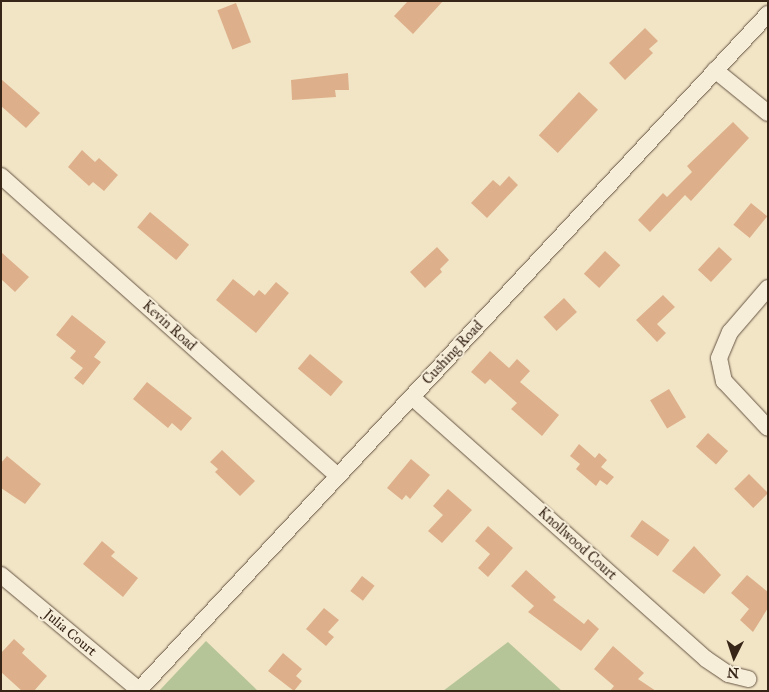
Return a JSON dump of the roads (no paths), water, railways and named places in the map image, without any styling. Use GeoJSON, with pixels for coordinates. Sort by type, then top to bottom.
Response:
{"type":"FeatureCollection","features":[{"type":"Feature","properties":{"kind":"street","name":"Cushing Road"},"geometry":{"type":"LineString","coordinates":[[138,691],[768,14]]}},
{"type":"Feature","properties":{"kind":"street"},"geometry":{"type":"LineString","coordinates":[[716,70],[768,113]]}},
{"type":"Feature","properties":{"kind":"street","name":"Kevin Road"},"geometry":{"type":"LineString","coordinates":[[1,176],[338,476]]}},
{"type":"Feature","properties":{"kind":"street"},"geometry":{"type":"LineString","coordinates":[[768,288],[730,332],[719,358],[724,381],[768,428]]}},
{"type":"Feature","properties":{"kind":"street","name":"Knollwood Court"},"geometry":{"type":"LineString","coordinates":[[412,396],[706,659],[728,674],[748,679]]}},
{"type":"Feature","properties":{"kind":"street","name":"Julia Court"},"geometry":{"type":"LineString","coordinates":[[1,575],[138,691]]}}]}
